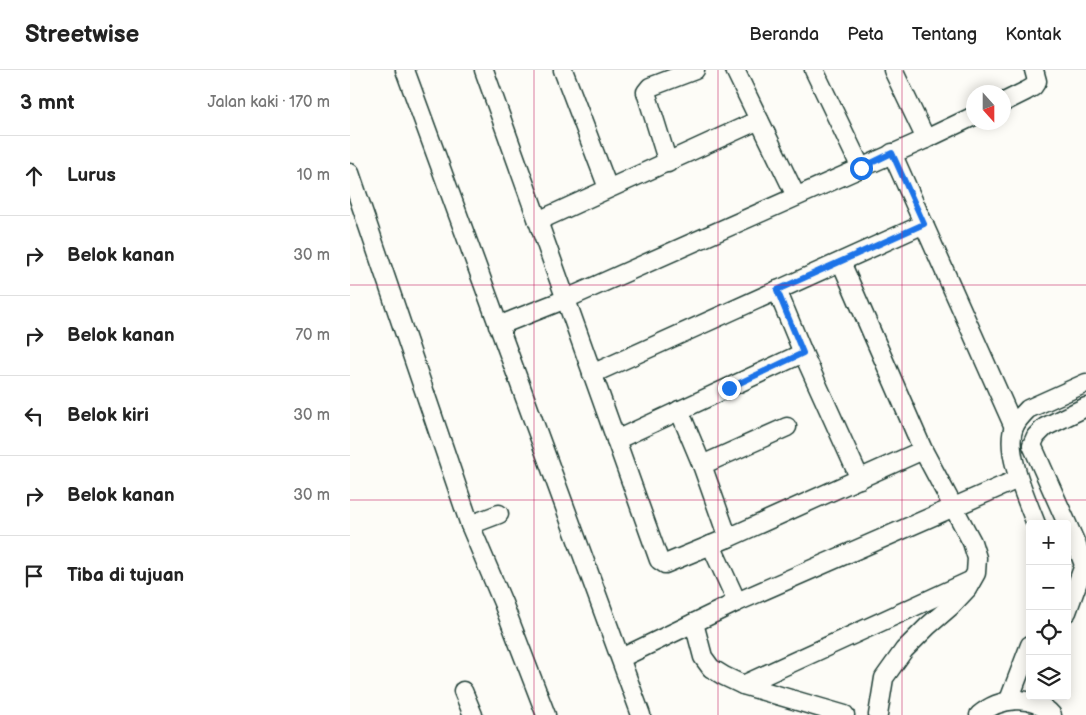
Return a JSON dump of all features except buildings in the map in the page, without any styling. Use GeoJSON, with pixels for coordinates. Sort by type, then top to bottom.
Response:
{"type":"FeatureCollection","features":[{"type":"Feature","properties":{"kind":"street"},"geometry":{"type":"LineString","coordinates":[[405,70],[641,715]]}},
{"type":"Feature","properties":{"kind":"street"},"geometry":{"type":"LineString","coordinates":[[484,70],[659,560],[665,564],[728,538],[923,450]]}},
{"type":"Feature","properties":{"kind":"street"},"geometry":{"type":"LineString","coordinates":[[563,70],[608,188]]}},
{"type":"Feature","properties":{"kind":"street"},"geometry":{"type":"LineString","coordinates":[[668,163],[646,92],[650,87],[695,70]]}},
{"type":"Feature","properties":{"kind":"street"},"geometry":{"type":"LineString","coordinates":[[735,70],[796,196]]}},
{"type":"Feature","properties":{"kind":"street"},"geometry":{"type":"LineString","coordinates":[[814,70],[861,168]]}},
{"type":"Feature","properties":{"kind":"street"},"geometry":{"type":"LineString","coordinates":[[892,70],[926,138]]}},
{"type":"Feature","properties":{"kind":"street"},"geometry":{"type":"LineString","coordinates":[[1011,98],[1033,87],[1038,81],[1034,70]]}},
{"type":"Feature","properties":{"kind":"street"},"geometry":{"type":"LineString","coordinates":[[538,221],[759,120]]}},
{"type":"Feature","properties":{"kind":"street"},"geometry":{"type":"LineString","coordinates":[[498,326],[566,299],[966,120]]}},
{"type":"Feature","properties":{"kind":"street"},"geometry":{"type":"LineString","coordinates":[[892,153],[1014,428]]}},
{"type":"Feature","properties":{"kind":"street"},"geometry":{"type":"LineString","coordinates":[[350,173],[470,525],[503,603],[546,715]]}},
{"type":"Feature","properties":{"kind":"street"},"geometry":{"type":"LineString","coordinates":[[592,374],[924,224]]}},
{"type":"Feature","properties":{"kind":"street"},"geometry":{"type":"LineString","coordinates":[[841,262],[923,450],[972,542],[977,558],[976,573],[967,589],[904,650],[884,678],[878,715]]}},
{"type":"Feature","properties":{"kind":"street"},"geometry":{"type":"LineString","coordinates":[[777,290],[803,353],[860,478]]}},
{"type":"Feature","properties":{"kind":"street"},"geometry":{"type":"LineString","coordinates":[[616,440],[803,353]]}},
{"type":"Feature","properties":{"kind":"street"},"geometry":{"type":"LineString","coordinates":[[1034,520],[1018,478],[1011,445],[1014,428],[1028,409],[1086,383]]}},
{"type":"Feature","properties":{"kind":"street"},"geometry":{"type":"LineString","coordinates":[[1068,610],[1084,565],[1032,445],[1036,436],[1045,427],[1086,407]]}},
{"type":"Feature","properties":{"kind":"street"},"geometry":{"type":"LineString","coordinates":[[679,410],[702,465],[728,538]]}},
{"type":"Feature","properties":{"kind":"street"},"geometry":{"type":"LineString","coordinates":[[702,465],[787,427]]}},
{"type":"Feature","properties":{"kind":"street"},"geometry":{"type":"LineString","coordinates":[[620,658],[737,602],[1018,478]]}},
{"type":"Feature","properties":{"kind":"street"},"geometry":{"type":"LineString","coordinates":[[470,525],[500,514]]}},
{"type":"Feature","properties":{"kind":"street"},"geometry":{"type":"LineString","coordinates":[[711,545],[737,602]]}},
{"type":"Feature","properties":{"kind":"street"},"geometry":{"type":"LineString","coordinates":[[743,685],[972,580]]}},
{"type":"Feature","properties":{"kind":"street"},"geometry":{"type":"LineString","coordinates":[[694,623],[703,656],[711,668],[724,676],[743,685],[845,715]]}},
{"type":"Feature","properties":{"kind":"street"},"geometry":{"type":"LineString","coordinates":[[1009,700],[1026,655]]}},
{"type":"Feature","properties":{"kind":"street"},"geometry":{"type":"LineString","coordinates":[[463,692],[473,715]]}},
{"type":"Feature","properties":{"kind":"street"},"geometry":{"type":"LineString","coordinates":[[979,715],[994,705],[1009,700],[1026,700]]}},
{"type":"Feature","properties":{"kind":"street"},"geometry":{"type":"LineString","coordinates":[[1037,700],[1052,715]]}},
{"type":"Feature","properties":{"kind":"route"},"geometry":{"type":"LineString","coordinates":[[729,388],[803,353],[777,290],[924,224],[892,153],[861,168]]}}]}
